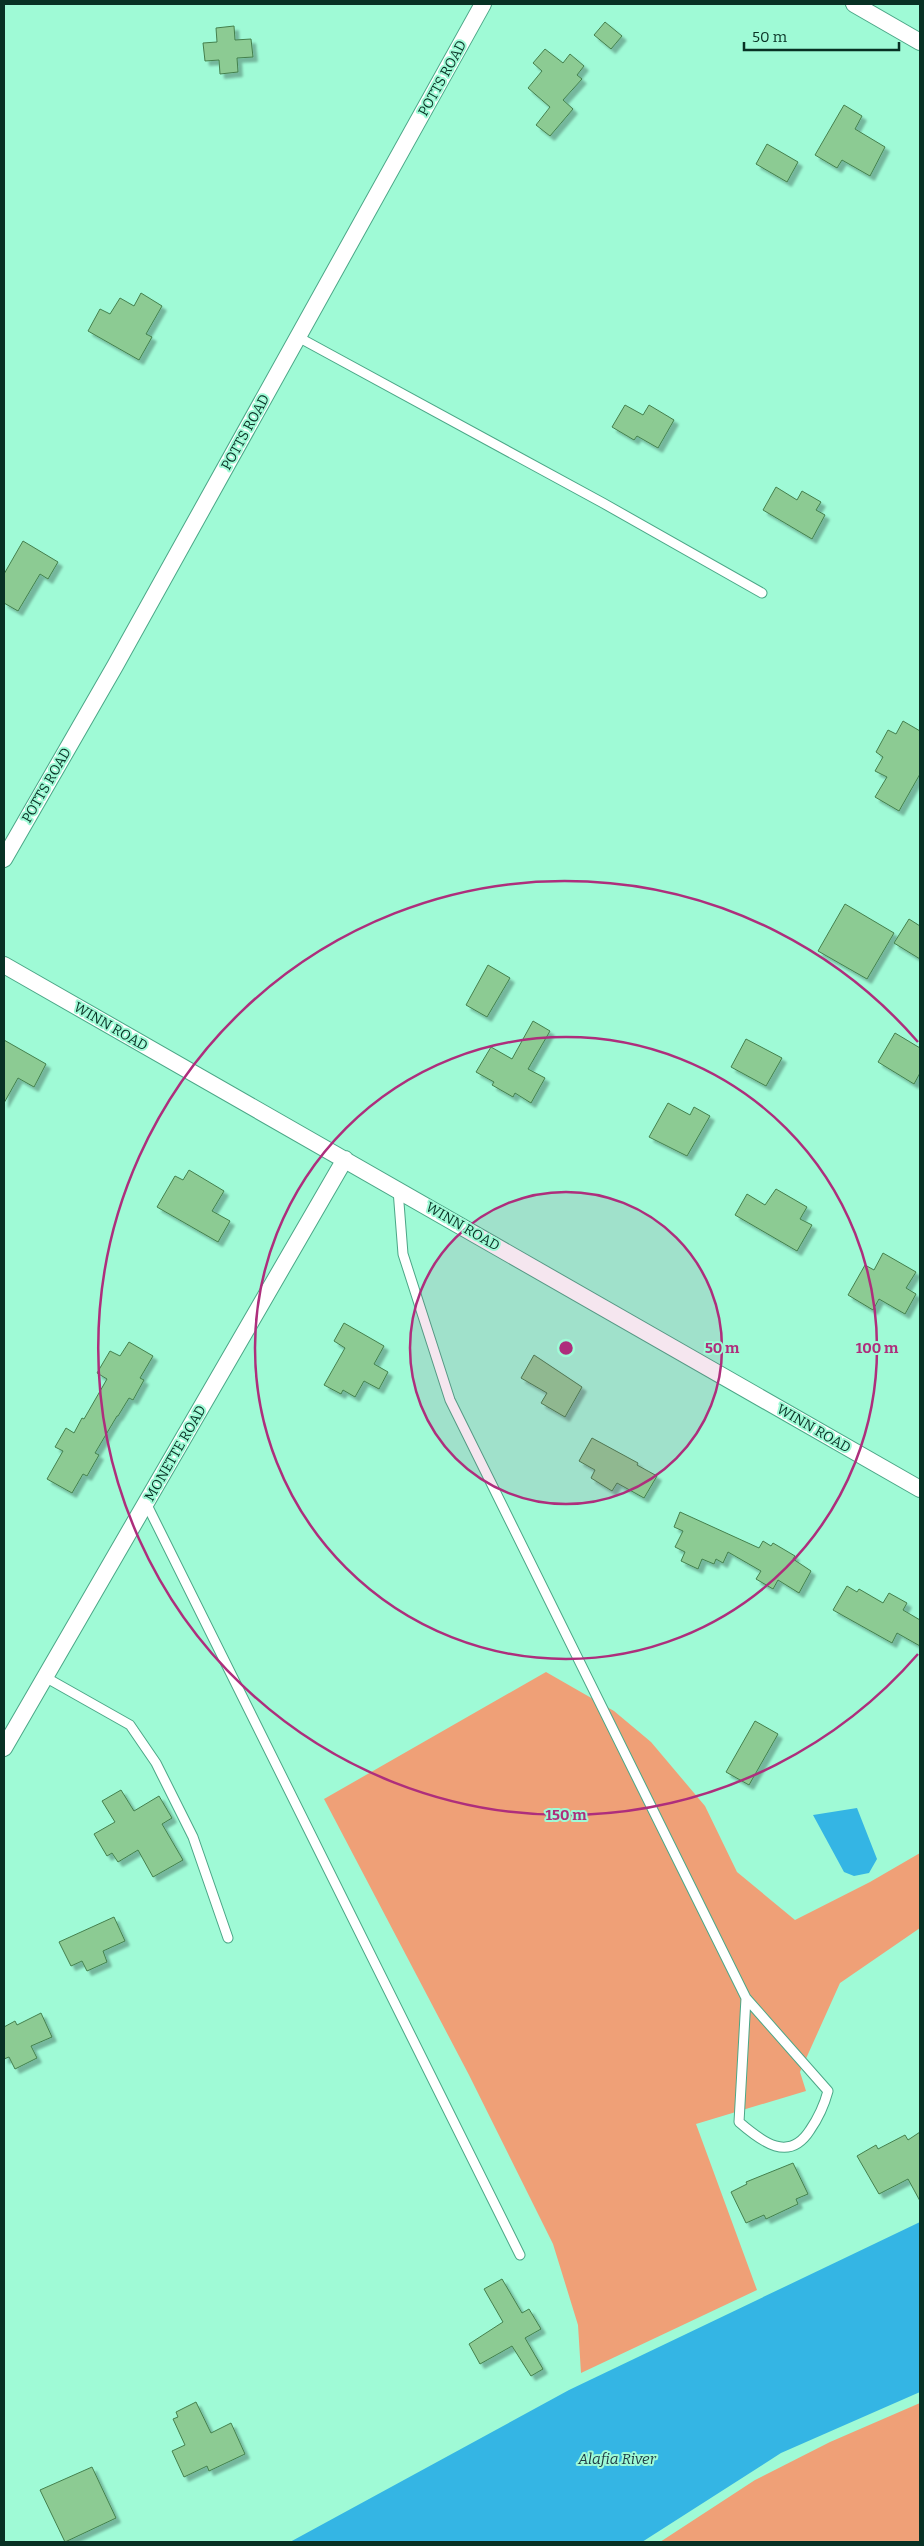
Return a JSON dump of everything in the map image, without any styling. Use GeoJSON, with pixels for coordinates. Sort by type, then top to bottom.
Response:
{"type":"FeatureCollection","features":[{"type":"Feature","properties":{"kind":"street","name":"POTTS ROAD"},"geometry":{"type":"LineString","coordinates":[[4,859],[115,666],[483,4]]}},
{"type":"Feature","properties":{"kind":"street"},"geometry":{"type":"LineString","coordinates":[[854,4],[920,42]]}},
{"type":"Feature","properties":{"kind":"street","name":"WINN ROAD"},"geometry":{"type":"LineString","coordinates":[[4,965],[920,1489]]}},
{"type":"Feature","properties":{"kind":"street","name":"MONETTE ROAD"},"geometry":{"type":"LineString","coordinates":[[4,1748],[345,1159]]}},
{"type":"Feature","properties":{"kind":"lane"},"geometry":{"type":"LineString","coordinates":[[298,337],[603,503],[762,593]]}},
{"type":"Feature","properties":{"kind":"lane"},"geometry":{"type":"LineString","coordinates":[[398,1189],[403,1254],[450,1400],[746,1998],[828,2091],[824,2107],[813,2125],[803,2141],[793,2147],[780,2147],[759,2139],[739,2122],[746,1998]]}},
{"type":"Feature","properties":{"kind":"lane"},"geometry":{"type":"LineString","coordinates":[[146,1504],[520,2255]]}},
{"type":"Feature","properties":{"kind":"lane"},"geometry":{"type":"LineString","coordinates":[[45,1677],[130,1724],[156,1763],[193,1837],[228,1938]]}},
{"type":"Feature","properties":{"kind":"shaded area"},"geometry":{"type":"Polygon","coordinates":[[[546,1672],[614,1711],[651,1742],[705,1806],[737,1872],[795,1920],[870,1882],[920,1853],[920,1928],[840,1983],[800,2072],[806,2091],[696,2124],[757,2290],[581,2373],[578,2325],[553,2244],[469,2075],[324,1799],[546,1672]]]}},
{"type":"Feature","properties":{"kind":"shaded area"},"geometry":{"type":"Polygon","coordinates":[[[920,2403],[920,2542],[660,2542],[755,2480],[830,2442],[920,2403]]]}},
{"type":"Feature","properties":{"kind":"water"},"geometry":{"type":"Polygon","coordinates":[[[857,1808],[877,1859],[869,1873],[854,1876],[844,1872],[813,1815],[857,1808]]]}},
{"type":"Feature","properties":{"kind":"water","name":"Alafia River"},"geometry":{"type":"Polygon","coordinates":[[[920,2222],[920,2392],[781,2453],[642,2542],[290,2542],[569,2390],[920,2222]]]}},
{"type":"Feature","properties":{"kind":"building"},"geometry":{"type":"Polygon","coordinates":[[[605,22],[622,36],[611,49],[594,35],[605,22]]]}},
{"type":"Feature","properties":{"kind":"building"},"geometry":{"type":"Polygon","coordinates":[[[234,26],[235,40],[251,39],[253,57],[237,58],[238,72],[220,74],[219,60],[205,61],[203,43],[217,42],[216,28],[234,26]]]}},
{"type":"Feature","properties":{"kind":"building"},"geometry":{"type":"Polygon","coordinates":[[[545,49],[563,63],[570,54],[584,66],[577,75],[582,79],[563,100],[573,109],[550,136],[536,125],[550,107],[528,88],[542,71],[533,63],[545,49]]]}},
{"type":"Feature","properties":{"kind":"building"},"geometry":{"type":"Polygon","coordinates":[[[844,105],[862,116],[855,129],[885,147],[870,176],[842,160],[837,168],[815,155],[844,105]]]}},
{"type":"Feature","properties":{"kind":"building"},"geometry":{"type":"Polygon","coordinates":[[[767,144],[798,162],[787,182],[756,164],[767,144]]]}},
{"type":"Feature","properties":{"kind":"building"},"geometry":{"type":"Polygon","coordinates":[[[141,293],[162,306],[146,334],[152,337],[139,360],[88,331],[100,309],[110,314],[120,298],[134,306],[141,293]]]}},
{"type":"Feature","properties":{"kind":"building"},"geometry":{"type":"Polygon","coordinates":[[[625,405],[643,415],[649,405],[674,420],[658,448],[637,436],[634,440],[612,427],[625,405]]]}},
{"type":"Feature","properties":{"kind":"building"},"geometry":{"type":"Polygon","coordinates":[[[776,487],[797,500],[802,491],[821,502],[816,510],[825,515],[812,539],[763,510],[776,487]]]}},
{"type":"Feature","properties":{"kind":"building"},"geometry":{"type":"Polygon","coordinates":[[[23,541],[58,562],[48,579],[40,574],[18,611],[4,603],[4,574],[23,541]]]}},
{"type":"Feature","properties":{"kind":"building"},"geometry":{"type":"Polygon","coordinates":[[[903,721],[920,731],[920,774],[899,811],[875,797],[887,777],[875,771],[883,757],[876,752],[888,730],[896,734],[903,721]]]}},
{"type":"Feature","properties":{"kind":"building"},"geometry":{"type":"Polygon","coordinates":[[[845,904],[894,933],[867,979],[818,951],[845,904]]]}},
{"type":"Feature","properties":{"kind":"building"},"geometry":{"type":"Polygon","coordinates":[[[909,919],[920,926],[920,959],[894,943],[909,919]]]}},
{"type":"Feature","properties":{"kind":"building"},"geometry":{"type":"Polygon","coordinates":[[[488,965],[510,978],[487,1017],[466,1005],[488,965]]]}},
{"type":"Feature","properties":{"kind":"building"},"geometry":{"type":"Polygon","coordinates":[[[533,1021],[550,1031],[528,1069],[545,1078],[531,1103],[515,1093],[513,1097],[492,1085],[494,1082],[476,1072],[491,1047],[512,1059],[533,1021]]]}},
{"type":"Feature","properties":{"kind":"building"},"geometry":{"type":"Polygon","coordinates":[[[895,1033],[920,1048],[920,1073],[914,1084],[878,1062],[895,1033]]]}},
{"type":"Feature","properties":{"kind":"building"},"geometry":{"type":"Polygon","coordinates":[[[746,1039],[782,1058],[766,1086],[731,1067],[746,1039]]]}},
{"type":"Feature","properties":{"kind":"building"},"geometry":{"type":"Polygon","coordinates":[[[4,1040],[46,1064],[34,1087],[18,1078],[4,1103],[4,1040]]]}},
{"type":"Feature","properties":{"kind":"building"},"geometry":{"type":"Polygon","coordinates":[[[668,1103],[690,1115],[694,1107],[710,1116],[687,1156],[649,1137],[668,1103]]]}},
{"type":"Feature","properties":{"kind":"building"},"geometry":{"type":"Polygon","coordinates":[[[189,1170],[224,1191],[212,1211],[230,1221],[218,1242],[157,1207],[175,1176],[183,1180],[189,1170]]]}},
{"type":"Feature","properties":{"kind":"building"},"geometry":{"type":"Polygon","coordinates":[[[776,1189],[807,1207],[800,1219],[812,1225],[797,1251],[735,1215],[747,1194],[765,1205],[776,1189]]]}},
{"type":"Feature","properties":{"kind":"building"},"geometry":{"type":"Polygon","coordinates":[[[883,1253],[916,1272],[906,1288],[916,1294],[905,1314],[879,1299],[873,1310],[848,1295],[865,1265],[874,1270],[883,1253]]]}},
{"type":"Feature","properties":{"kind":"building"},"geometry":{"type":"Polygon","coordinates":[[[344,1323],[384,1346],[374,1364],[388,1372],[379,1389],[364,1381],[355,1397],[343,1390],[341,1394],[324,1385],[345,1348],[334,1341],[344,1323]]]}},
{"type":"Feature","properties":{"kind":"building"},"geometry":{"type":"Polygon","coordinates":[[[129,1342],[153,1356],[140,1378],[144,1380],[133,1400],[129,1398],[95,1453],[99,1455],[87,1476],[83,1474],[72,1493],[47,1479],[63,1451],[55,1447],[66,1428],[74,1433],[107,1379],[97,1373],[110,1351],[120,1356],[129,1342]]]}},
{"type":"Feature","properties":{"kind":"building"},"geometry":{"type":"Polygon","coordinates":[[[534,1355],[582,1387],[565,1417],[541,1403],[547,1393],[521,1378],[534,1355]]]}},
{"type":"Feature","properties":{"kind":"building"},"geometry":{"type":"Polygon","coordinates":[[[592,1438],[638,1463],[637,1465],[657,1476],[644,1498],[617,1483],[612,1491],[591,1478],[595,1470],[579,1461],[592,1438]]]}},
{"type":"Feature","properties":{"kind":"building"},"geometry":{"type":"Polygon","coordinates":[[[680,1512],[759,1548],[763,1541],[771,1546],[773,1543],[795,1556],[793,1559],[811,1571],[799,1593],[778,1580],[773,1589],[756,1579],[761,1571],[728,1552],[723,1563],[716,1559],[714,1564],[702,1559],[698,1569],[681,1561],[685,1552],[675,1547],[683,1531],[674,1527],[680,1512]]]}},
{"type":"Feature","properties":{"kind":"building"},"geometry":{"type":"Polygon","coordinates":[[[847,1586],[857,1592],[859,1589],[883,1603],[889,1593],[907,1603],[903,1610],[920,1620],[920,1646],[897,1633],[892,1643],[833,1610],[847,1586]]]}},
{"type":"Feature","properties":{"kind":"building"},"geometry":{"type":"Polygon","coordinates":[[[755,1721],[778,1734],[749,1785],[726,1772],[755,1721]]]}},
{"type":"Feature","properties":{"kind":"building"},"geometry":{"type":"Polygon","coordinates":[[[121,1790],[134,1811],[159,1796],[172,1818],[162,1824],[183,1860],[153,1877],[138,1850],[118,1862],[112,1853],[107,1856],[94,1834],[115,1822],[102,1801],[121,1790]]]}},
{"type":"Feature","properties":{"kind":"building"},"geometry":{"type":"Polygon","coordinates":[[[114,1917],[125,1941],[103,1951],[107,1962],[87,1971],[82,1961],[71,1966],[59,1942],[114,1917]]]}},
{"type":"Feature","properties":{"kind":"building"},"geometry":{"type":"Polygon","coordinates":[[[41,2013],[52,2037],[31,2046],[37,2058],[15,2069],[9,2057],[4,2059],[4,2027],[15,2021],[17,2025],[41,2013]]]}},
{"type":"Feature","properties":{"kind":"building"},"geometry":{"type":"Polygon","coordinates":[[[920,2132],[920,2201],[908,2179],[879,2194],[857,2156],[876,2145],[878,2149],[905,2135],[908,2140],[920,2132]]]}},
{"type":"Feature","properties":{"kind":"building"},"geometry":{"type":"Polygon","coordinates":[[[793,2163],[808,2194],[796,2199],[798,2204],[766,2219],[764,2215],[746,2223],[731,2192],[747,2184],[746,2182],[793,2163]]]}},
{"type":"Feature","properties":{"kind":"building"},"geometry":{"type":"Polygon","coordinates":[[[502,2279],[522,2313],[529,2309],[541,2329],[525,2338],[543,2369],[531,2376],[512,2346],[480,2364],[469,2344],[503,2322],[484,2289],[502,2279]]]}},
{"type":"Feature","properties":{"kind":"building"},"geometry":{"type":"Polygon","coordinates":[[[196,2402],[211,2433],[231,2423],[245,2454],[209,2471],[207,2466],[184,2477],[172,2451],[185,2445],[173,2419],[178,2417],[176,2412],[196,2402]]]}},
{"type":"Feature","properties":{"kind":"building"},"geometry":{"type":"Polygon","coordinates":[[[92,2467],[116,2518],[65,2542],[40,2490],[92,2467]]]}}]}
